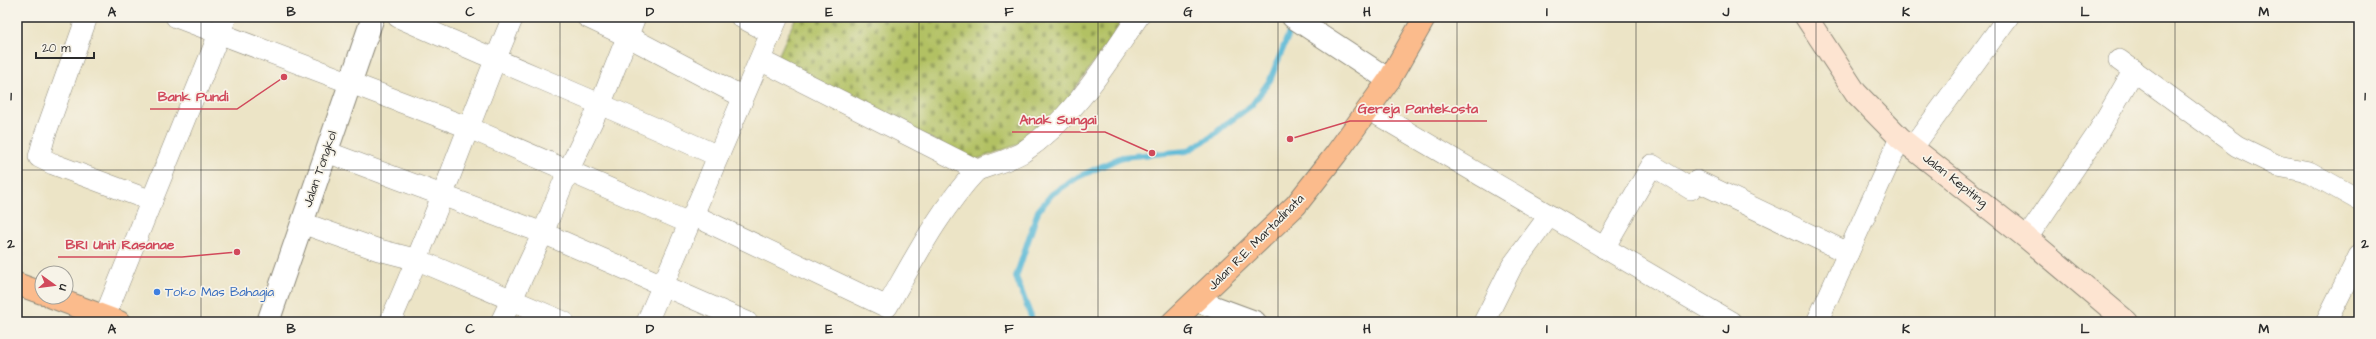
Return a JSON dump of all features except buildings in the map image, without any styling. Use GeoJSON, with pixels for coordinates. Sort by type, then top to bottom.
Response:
{"type":"FeatureCollection","features":[{"type":"Feature","properties":{"kind":"highway","name":"Jalan R.E. Martadinata"},"geometry":{"type":"LineString","coordinates":[[1173,322],[1198,301],[1296,205],[1336,154],[1390,80],[1425,17]]}},
{"type":"Feature","properties":{"kind":"highway"},"geometry":{"type":"LineString","coordinates":[[17,284],[34,290]]}},
{"type":"Feature","properties":{"kind":"highway"},"geometry":{"type":"LineString","coordinates":[[74,305],[112,319]]}},
{"type":"Feature","properties":{"kind":"main road","name":"Jalan Kepiting"},"geometry":{"type":"LineString","coordinates":[[1806,17],[1856,93],[1906,142],[2027,238],[2128,322]]}},
{"type":"Feature","properties":{"kind":"street"},"geometry":{"type":"LineString","coordinates":[[87,17],[45,135],[39,157],[54,164],[152,200]]}},
{"type":"Feature","properties":{"kind":"street"},"geometry":{"type":"LineString","coordinates":[[176,17],[223,25],[348,84],[467,127],[568,171],[691,219],[884,315],[947,206],[959,189],[977,170],[1022,152],[1063,120],[1104,66],[1138,17]]}},
{"type":"Feature","properties":{"kind":"street","name":"Jalan Tongkol"},"geometry":{"type":"LineString","coordinates":[[268,322],[327,152],[348,84],[373,17]]}},
{"type":"Feature","properties":{"kind":"street"},"geometry":{"type":"LineString","coordinates":[[398,17],[494,60],[601,103],[718,156]]}},
{"type":"Feature","properties":{"kind":"street"},"geometry":{"type":"LineString","coordinates":[[390,322],[418,260],[467,127],[513,17]]}},
{"type":"Feature","properties":{"kind":"street"},"geometry":{"type":"LineString","coordinates":[[587,17],[631,26],[743,97]]}},
{"type":"Feature","properties":{"kind":"street"},"geometry":{"type":"LineString","coordinates":[[648,322],[774,25],[741,17]]}},
{"type":"Feature","properties":{"kind":"street"},"geometry":{"type":"LineString","coordinates":[[1816,322],[1848,253],[1906,142],[2008,17]]}},
{"type":"Feature","properties":{"kind":"street"},"geometry":{"type":"LineString","coordinates":[[1297,19],[1390,80]]}},
{"type":"Feature","properties":{"kind":"street"},"geometry":{"type":"LineString","coordinates":[[112,319],[152,200],[223,25]]}},
{"type":"Feature","properties":{"kind":"street"},"geometry":{"type":"LineString","coordinates":[[501,322],[543,233],[568,171],[601,103],[631,26]]}},
{"type":"Feature","properties":{"kind":"street"},"geometry":{"type":"LineString","coordinates":[[760,60],[977,170]]}},
{"type":"Feature","properties":{"kind":"street"},"geometry":{"type":"LineString","coordinates":[[2027,238],[2096,136],[2126,65],[2237,146],[2278,166],[2309,172],[2359,200]]}},
{"type":"Feature","properties":{"kind":"street"},"geometry":{"type":"LineString","coordinates":[[1368,109],[1731,322]]}},
{"type":"Feature","properties":{"kind":"street"},"geometry":{"type":"LineString","coordinates":[[327,152],[543,233],[664,284],[747,322]]}},
{"type":"Feature","properties":{"kind":"street"},"geometry":{"type":"LineString","coordinates":[[1604,248],[1652,164],[1690,189],[1697,181],[1848,253]]}},
{"type":"Feature","properties":{"kind":"street"},"geometry":{"type":"LineString","coordinates":[[1484,322],[1512,266],[1549,216]]}},
{"type":"Feature","properties":{"kind":"street"},"geometry":{"type":"LineString","coordinates":[[302,223],[379,250],[418,260],[564,322]]}},
{"type":"Feature","properties":{"kind":"street"},"geometry":{"type":"LineString","coordinates":[[2326,322],[2359,256]]}},
{"type":"Feature","properties":{"kind":"street"},"geometry":{"type":"LineString","coordinates":[[1198,301],[1255,322]]}},
{"type":"Feature","properties":{"kind":"green space"},"geometry":{"type":"Polygon","coordinates":[[[796,17],[1104,17],[1120,25],[1057,114],[1025,142],[975,160],[775,63],[796,17]]]}},
{"type":"Feature","properties":{"kind":"waterway"},"geometry":{"type":"LineString","coordinates":[[1033,322],[1016,277],[1038,211],[1052,194],[1078,177],[1122,157],[1187,151],[1211,137],[1252,105],[1270,80],[1294,21]]}},
{"type":"Feature","properties":{"kind":"place","name":"Bank Pundi"},"geometry":{"type":"Point","coordinates":[284,77]}},
{"type":"Feature","properties":{"kind":"place","name":"Gereja Pantekosta"},"geometry":{"type":"Point","coordinates":[1290,139]}},
{"type":"Feature","properties":{"kind":"place","name":"Anak Sungai"},"geometry":{"type":"Point","coordinates":[1152,153]}},
{"type":"Feature","properties":{"kind":"place","name":"BRI Unit Rasanae"},"geometry":{"type":"Point","coordinates":[237,252]}},
{"type":"Feature","properties":{"kind":"place","name":"Toko Mas Bahagia"},"geometry":{"type":"Point","coordinates":[157,292]}}]}
